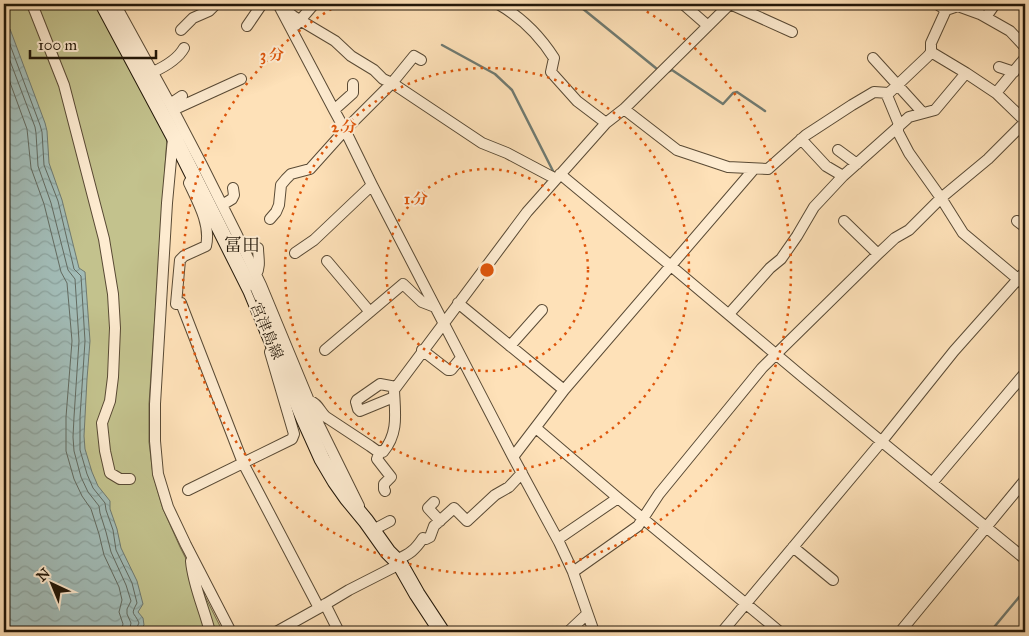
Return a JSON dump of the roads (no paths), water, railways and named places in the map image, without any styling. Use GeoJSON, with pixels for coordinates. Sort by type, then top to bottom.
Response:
{"type":"FeatureCollection","features":[{"type":"Feature","properties":{"kind":"main road","name":"一宮津島線"},"geometry":{"type":"LineString","coordinates":[[103,4],[173,134],[251,291],[322,459],[347,498],[378,524],[388,552],[398,562],[442,632]]}},
{"type":"Feature","properties":{"kind":"street"},"geometry":{"type":"LineString","coordinates":[[32,4],[64,85],[104,239],[114,294],[115,354],[110,401],[102,423],[105,451],[110,472],[120,478],[130,479]]}},
{"type":"Feature","properties":{"kind":"street"},"geometry":{"type":"LineString","coordinates":[[115,4],[172,107],[256,274],[319,425],[378,524]]}},
{"type":"Feature","properties":{"kind":"street"},"geometry":{"type":"LineString","coordinates":[[181,30],[192,18],[209,11],[216,4]]}},
{"type":"Feature","properties":{"kind":"street"},"geometry":{"type":"LineString","coordinates":[[247,26],[262,4]]}},
{"type":"Feature","properties":{"kind":"street"},"geometry":{"type":"LineString","coordinates":[[277,4],[293,16],[335,41],[350,56],[374,70],[383,79],[392,83],[482,143],[558,176],[671,266],[985,528],[1025,559]]}},
{"type":"Feature","properties":{"kind":"street"},"geometry":{"type":"LineString","coordinates":[[277,4],[345,130],[513,457],[558,539],[573,572],[594,632]]}},
{"type":"Feature","properties":{"kind":"street"},"geometry":{"type":"LineString","coordinates":[[292,30],[314,4]]}},
{"type":"Feature","properties":{"kind":"street"},"geometry":{"type":"LineString","coordinates":[[498,4],[534,31],[554,58],[551,72],[577,101],[606,123]]}},
{"type":"Feature","properties":{"kind":"street"},"geometry":{"type":"LineString","coordinates":[[683,4],[707,25]]}},
{"type":"Feature","properties":{"kind":"street"},"geometry":{"type":"LineString","coordinates":[[395,392],[378,381],[357,400],[358,409],[360,411],[395,392],[443,322],[527,212],[558,176],[606,123],[624,109],[730,4],[792,32]]}},
{"type":"Feature","properties":{"kind":"street"},"geometry":{"type":"LineString","coordinates":[[986,17],[995,4]]}},
{"type":"Feature","properties":{"kind":"street"},"geometry":{"type":"LineString","coordinates":[[932,5],[946,10],[958,6],[986,17],[1010,31],[1025,47]]}},
{"type":"Feature","properties":{"kind":"street"},"geometry":{"type":"LineString","coordinates":[[624,109],[677,150],[728,167],[768,169],[800,140],[852,105],[874,92],[889,93],[897,86],[931,52],[932,43],[946,10]]}},
{"type":"Feature","properties":{"kind":"street"},"geometry":{"type":"LineString","coordinates":[[153,72],[165,66],[182,52],[184,48]]}},
{"type":"Feature","properties":{"kind":"street"},"geometry":{"type":"LineString","coordinates":[[573,572],[638,526],[658,494],[762,368],[895,238],[909,230],[941,198],[988,159],[1025,122],[996,93],[931,52]]}},
{"type":"Feature","properties":{"kind":"street"},"geometry":{"type":"LineString","coordinates":[[270,220],[279,205],[281,185],[286,179],[291,174],[310,169],[345,130],[392,83],[414,56],[421,60]]}},
{"type":"Feature","properties":{"kind":"street"},"geometry":{"type":"LineString","coordinates":[[873,58],[923,113]]}},
{"type":"Feature","properties":{"kind":"street"},"geometry":{"type":"LineString","coordinates":[[996,93],[1025,58]]}},
{"type":"Feature","properties":{"kind":"street"},"geometry":{"type":"LineString","coordinates":[[999,67],[1014,72]]}},
{"type":"Feature","properties":{"kind":"street"},"geometry":{"type":"LineString","coordinates":[[729,314],[770,268],[781,259],[814,207],[843,176],[909,117],[935,110],[966,73]]}},
{"type":"Feature","properties":{"kind":"street"},"geometry":{"type":"LineString","coordinates":[[172,107],[241,79]]}},
{"type":"Feature","properties":{"kind":"street"},"geometry":{"type":"LineString","coordinates":[[334,110],[353,93],[353,84]]}},
{"type":"Feature","properties":{"kind":"street"},"geometry":{"type":"LineString","coordinates":[[722,632],[882,442],[954,352],[1023,278],[963,233],[898,132],[899,126],[886,93]]}},
{"type":"Feature","properties":{"kind":"street"},"geometry":{"type":"LineString","coordinates":[[172,107],[182,96]]}},
{"type":"Feature","properties":{"kind":"street"},"geometry":{"type":"LineString","coordinates":[[173,134],[155,404],[155,441],[158,474],[168,507],[231,632]]}},
{"type":"Feature","properties":{"kind":"street"},"geometry":{"type":"LineString","coordinates":[[800,140],[826,166],[843,176]]}},
{"type":"Feature","properties":{"kind":"street"},"geometry":{"type":"LineString","coordinates":[[838,150],[857,164]]}},
{"type":"Feature","properties":{"kind":"street"},"geometry":{"type":"LineString","coordinates":[[513,457],[564,390],[754,169]]}},
{"type":"Feature","properties":{"kind":"street"},"geometry":{"type":"LineString","coordinates":[[191,170],[189,183],[201,209],[208,238],[206,246],[184,256],[180,260],[176,304],[181,303],[243,463],[322,606],[339,632]]}},
{"type":"Feature","properties":{"kind":"street"},"geometry":{"type":"LineString","coordinates":[[295,253],[314,240],[372,185]]}},
{"type":"Feature","properties":{"kind":"street"},"geometry":{"type":"LineString","coordinates":[[222,205],[232,199],[234,195],[233,188]]}},
{"type":"Feature","properties":{"kind":"street"},"geometry":{"type":"LineString","coordinates":[[844,221],[878,254]]}},
{"type":"Feature","properties":{"kind":"street"},"geometry":{"type":"LineString","coordinates":[[256,274],[260,264],[258,248]]}},
{"type":"Feature","properties":{"kind":"street"},"geometry":{"type":"LineString","coordinates":[[327,261],[370,312]]}},
{"type":"Feature","properties":{"kind":"street"},"geometry":{"type":"LineString","coordinates":[[325,350],[403,284],[422,302],[435,307]]}},
{"type":"Feature","properties":{"kind":"street"},"geometry":{"type":"LineString","coordinates":[[458,303],[564,390]]}},
{"type":"Feature","properties":{"kind":"street"},"geometry":{"type":"LineString","coordinates":[[510,346],[542,310]]}},
{"type":"Feature","properties":{"kind":"street"},"geometry":{"type":"LineString","coordinates":[[188,490],[292,439],[294,434],[270,352],[272,341]]}},
{"type":"Feature","properties":{"kind":"street"},"geometry":{"type":"LineString","coordinates":[[422,350],[448,370],[451,370],[462,358]]}},
{"type":"Feature","properties":{"kind":"street"},"geometry":{"type":"LineString","coordinates":[[932,483],[1025,374]]}},
{"type":"Feature","properties":{"kind":"street"},"geometry":{"type":"LineString","coordinates":[[310,401],[313,401],[326,417],[370,446],[383,452],[395,440],[395,392]]}},
{"type":"Feature","properties":{"kind":"street"},"geometry":{"type":"LineString","coordinates":[[536,428],[780,632]]}},
{"type":"Feature","properties":{"kind":"street"},"geometry":{"type":"LineString","coordinates":[[380,451],[377,459],[391,477],[384,484],[385,491]]}},
{"type":"Feature","properties":{"kind":"street"},"geometry":{"type":"LineString","coordinates":[[276,632],[398,562],[415,549],[423,538],[430,537],[434,526],[454,508],[466,520],[495,495],[509,487],[522,473]]}},
{"type":"Feature","properties":{"kind":"street"},"geometry":{"type":"LineString","coordinates":[[900,632],[1025,480]]}},
{"type":"Feature","properties":{"kind":"street"},"geometry":{"type":"LineString","coordinates":[[558,539],[618,498]]}},
{"type":"Feature","properties":{"kind":"street"},"geometry":{"type":"LineString","coordinates":[[434,502],[428,508],[440,521]]}},
{"type":"Feature","properties":{"kind":"street"},"geometry":{"type":"LineString","coordinates":[[378,524],[381,514]]}},
{"type":"Feature","properties":{"kind":"street"},"geometry":{"type":"LineString","coordinates":[[794,547],[833,580]]}},
{"type":"Feature","properties":{"kind":"street"},"geometry":{"type":"LineString","coordinates":[[191,554],[193,576],[210,632]]}},
{"type":"Feature","properties":{"kind":"street"},"geometry":{"type":"LineString","coordinates":[[568,632],[588,614]]}},
{"type":"Feature","properties":{"kind":"water"},"geometry":{"type":"Polygon","coordinates":[[[5,27],[10,29],[45,123],[49,163],[62,200],[79,268],[85,272],[90,341],[84,436],[85,449],[98,486],[110,501],[110,509],[121,548],[137,581],[143,604],[138,612],[143,618],[144,625],[139,631],[135,632],[4,632],[5,27]]]}},
{"type":"Feature","properties":{"kind":"waterway"},"geometry":{"type":"LineString","coordinates":[[577,4],[657,69]]}},
{"type":"Feature","properties":{"kind":"waterway"},"geometry":{"type":"LineString","coordinates":[[442,45],[495,74],[512,90],[554,173]]}},
{"type":"Feature","properties":{"kind":"waterway"},"geometry":{"type":"LineString","coordinates":[[667,72],[672,70],[723,104],[733,93],[737,92],[765,111]]}},
{"type":"Feature","properties":{"kind":"waterway"},"geometry":{"type":"LineString","coordinates":[[990,632],[1025,590]]}},
{"type":"Feature","properties":{"kind":"district","name":"冨田"},"geometry":{"type":"Point","coordinates":[242,245]}}]}
